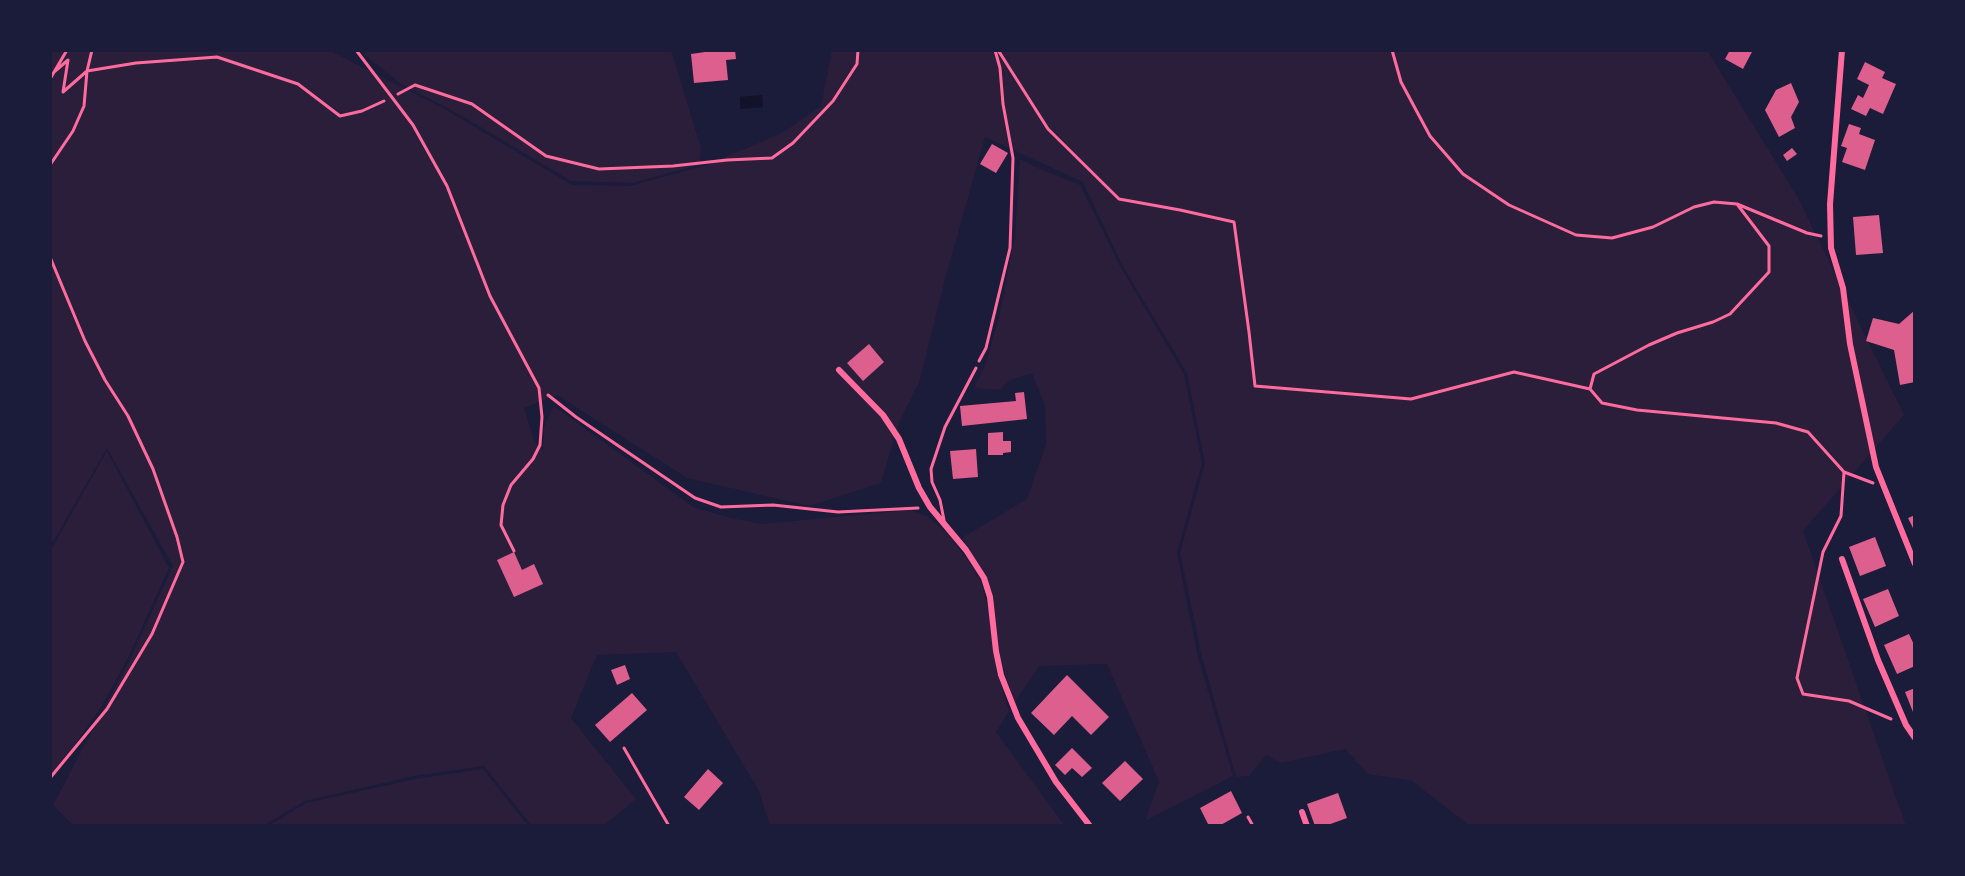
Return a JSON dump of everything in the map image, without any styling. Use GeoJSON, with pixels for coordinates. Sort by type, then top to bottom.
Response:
{"type":"FeatureCollection","features":[{"type":"Feature","properties":{"kind":"street"},"geometry":{"type":"LineString","coordinates":[[1842,50],[1831,188],[1831,248],[1843,288],[1850,344],[1876,467],[1915,564]]}},
{"type":"Feature","properties":{"kind":"street"},"geometry":{"type":"LineString","coordinates":[[839,370],[883,415],[899,439],[930,507],[966,550],[984,578],[990,597],[1001,675],[1018,718],[1056,782],[1090,826]]}},
{"type":"Feature","properties":{"kind":"street"},"geometry":{"type":"LineString","coordinates":[[1842,559],[1878,660],[1906,725],[1915,738]]}},
{"type":"Feature","properties":{"kind":"street"},"geometry":{"type":"LineString","coordinates":[[1302,812],[1307,826]]}},
{"type":"Feature","properties":{"kind":"lane"},"geometry":{"type":"LineString","coordinates":[[356,50],[413,125],[447,186],[490,296],[539,388],[542,417],[540,445],[533,459],[511,485],[503,505],[501,525],[514,551]]}},
{"type":"Feature","properties":{"kind":"lane"},"geometry":{"type":"LineString","coordinates":[[944,524],[931,469],[945,427],[976,368]]}},
{"type":"Feature","properties":{"kind":"lane"},"geometry":{"type":"LineString","coordinates":[[624,748],[669,826]]}},
{"type":"Feature","properties":{"kind":"path"},"geometry":{"type":"LineString","coordinates":[[50,79],[67,50]]}},
{"type":"Feature","properties":{"kind":"path"},"geometry":{"type":"LineString","coordinates":[[50,165],[73,131],[84,106],[92,50]]}},
{"type":"Feature","properties":{"kind":"path"},"geometry":{"type":"LineString","coordinates":[[54,72],[68,60],[63,92],[87,71],[136,63],[217,57],[298,84],[340,116],[362,111],[415,85],[472,104],[546,156],[599,169],[772,158],[793,143],[833,101],[857,64],[858,50]]}},
{"type":"Feature","properties":{"kind":"path"},"geometry":{"type":"LineString","coordinates":[[976,368],[986,348],[1010,248],[1013,158],[996,50]]}},
{"type":"Feature","properties":{"kind":"path"},"geometry":{"type":"LineString","coordinates":[[996,50],[1048,129],[1119,199],[1234,222],[1255,386],[1411,399],[1514,372],[1590,389],[1602,403],[1637,410],[1776,423],[1808,432],[1844,472],[1884,487]]}},
{"type":"Feature","properties":{"kind":"path"},"geometry":{"type":"LineString","coordinates":[[1392,50],[1401,82],[1430,136],[1463,174],[1509,205],[1576,235],[1612,238],[1653,227],[1694,207],[1714,202],[1737,204],[1807,233],[1830,237]]}},
{"type":"Feature","properties":{"kind":"path"},"geometry":{"type":"LineString","coordinates":[[1590,389],[1594,374],[1649,345],[1730,314],[1769,272],[1769,246],[1737,204]]}},
{"type":"Feature","properties":{"kind":"path"},"geometry":{"type":"LineString","coordinates":[[50,257],[85,341],[128,416],[153,469],[183,562],[152,634],[107,709],[50,778]]}},
{"type":"Feature","properties":{"kind":"path"},"geometry":{"type":"LineString","coordinates":[[539,388],[695,498],[721,507],[773,505],[838,512],[930,507]]}},
{"type":"Feature","properties":{"kind":"path"},"geometry":{"type":"LineString","coordinates":[[1844,472],[1841,516],[1823,552],[1797,678],[1803,694],[1849,701],[1906,725]]}},
{"type":"Feature","properties":{"kind":"path"},"geometry":{"type":"LineString","coordinates":[[1248,817],[1253,826]]}},
{"type":"Feature","properties":{"kind":"shaded area"},"geometry":{"type":"Polygon","coordinates":[[[50,50],[329,50],[443,108],[572,185],[630,186],[707,165],[782,133],[821,106],[832,50],[1707,50],[1798,198],[1904,415],[1803,531],[1906,826],[1470,826],[1412,781],[1368,774],[1345,749],[1281,763],[1266,755],[1249,776],[1236,777],[1202,657],[1180,553],[1205,463],[1187,373],[1122,265],[1083,182],[985,137],[920,380],[898,425],[881,483],[809,506],[687,478],[557,395],[524,408],[534,440],[543,451],[544,427],[554,406],[693,507],[727,517],[761,524],[911,510],[928,517],[948,534],[981,582],[988,607],[997,671],[1009,711],[996,732],[1065,826],[770,826],[759,791],[676,652],[597,655],[571,718],[636,799],[603,826],[532,826],[484,766],[414,776],[305,801],[263,826],[74,826],[53,805],[132,655],[173,566],[107,448],[50,547],[50,50]]]}},
{"type":"Feature","properties":{"kind":"shaded area"},"geometry":{"type":"Polygon","coordinates":[[[362,50],[671,50],[701,148],[699,165],[632,183],[571,181],[455,112],[401,84],[362,50]]]}},
{"type":"Feature","properties":{"kind":"shaded area"},"geometry":{"type":"Polygon","coordinates":[[[762,95],[763,107],[740,109],[740,97],[762,95]]]}},
{"type":"Feature","properties":{"kind":"shaded area"},"geometry":{"type":"Polygon","coordinates":[[[1020,159],[1080,185],[1120,266],[1184,374],[1202,463],[1177,553],[1198,657],[1233,776],[1145,821],[1159,781],[1107,664],[1039,666],[1015,702],[1001,661],[987,578],[962,538],[1027,499],[1046,444],[1045,406],[1032,373],[1010,380],[1000,390],[974,388],[986,363],[1000,313],[1015,236],[1020,159]]]}},
{"type":"Feature","properties":{"kind":"shaded area"},"geometry":{"type":"Polygon","coordinates":[[[107,451],[169,568],[128,658],[100,709],[50,780],[50,551],[107,451]]]}},
{"type":"Feature","properties":{"kind":"shaded area"},"geometry":{"type":"Polygon","coordinates":[[[483,769],[528,826],[268,826],[306,803],[415,779],[483,769]]]}},
{"type":"Feature","properties":{"kind":"building"},"geometry":{"type":"Polygon","coordinates":[[[705,50],[735,50],[736,59],[726,60],[728,80],[694,83],[691,54],[705,50]]]}},
{"type":"Feature","properties":{"kind":"building"},"geometry":{"type":"Polygon","coordinates":[[[1730,50],[1753,50],[1743,69],[1725,59],[1730,50]]]}},
{"type":"Feature","properties":{"kind":"building"},"geometry":{"type":"Polygon","coordinates":[[[1865,62],[1885,72],[1882,78],[1896,84],[1883,114],[1870,108],[1866,116],[1851,109],[1858,95],[1863,98],[1869,85],[1857,79],[1865,62]]]}},
{"type":"Feature","properties":{"kind":"building"},"geometry":{"type":"Polygon","coordinates":[[[1791,83],[1799,102],[1791,117],[1795,128],[1779,137],[1765,110],[1776,90],[1791,83]]]}},
{"type":"Feature","properties":{"kind":"building"},"geometry":{"type":"Polygon","coordinates":[[[1849,124],[1861,128],[1859,134],[1875,140],[1865,170],[1842,162],[1847,148],[1841,146],[1849,124]]]}},
{"type":"Feature","properties":{"kind":"building"},"geometry":{"type":"Polygon","coordinates":[[[992,144],[1008,153],[996,173],[980,164],[992,144]]]}},
{"type":"Feature","properties":{"kind":"building"},"geometry":{"type":"Polygon","coordinates":[[[1792,148],[1797,154],[1787,161],[1783,155],[1792,148]]]}},
{"type":"Feature","properties":{"kind":"building"},"geometry":{"type":"Polygon","coordinates":[[[1879,215],[1883,253],[1856,255],[1853,217],[1879,215]]]}},
{"type":"Feature","properties":{"kind":"building"},"geometry":{"type":"Polygon","coordinates":[[[1915,310],[1915,382],[1900,385],[1894,350],[1866,341],[1873,318],[1899,324],[1915,310]]]}},
{"type":"Feature","properties":{"kind":"building"},"geometry":{"type":"Polygon","coordinates":[[[869,344],[884,362],[863,381],[847,363],[869,344]]]}},
{"type":"Feature","properties":{"kind":"building"},"geometry":{"type":"Polygon","coordinates":[[[1024,392],[1027,419],[962,426],[960,406],[1016,401],[1015,393],[1024,392]]]}},
{"type":"Feature","properties":{"kind":"building"},"geometry":{"type":"Polygon","coordinates":[[[1003,432],[1003,441],[1011,441],[1011,452],[988,455],[988,433],[1003,432]]]}},
{"type":"Feature","properties":{"kind":"building"},"geometry":{"type":"Polygon","coordinates":[[[976,449],[978,477],[953,479],[950,451],[976,449]]]}},
{"type":"Feature","properties":{"kind":"building"},"geometry":{"type":"Polygon","coordinates":[[[1915,515],[1915,532],[1908,518],[1915,515]]]}},
{"type":"Feature","properties":{"kind":"building"},"geometry":{"type":"Polygon","coordinates":[[[1875,537],[1886,566],[1860,576],[1849,547],[1875,537]]]}},
{"type":"Feature","properties":{"kind":"building"},"geometry":{"type":"Polygon","coordinates":[[[514,552],[522,570],[534,564],[543,584],[514,597],[497,560],[514,552]]]}},
{"type":"Feature","properties":{"kind":"building"},"geometry":{"type":"Polygon","coordinates":[[[1888,589],[1899,616],[1875,627],[1863,599],[1888,589]]]}},
{"type":"Feature","properties":{"kind":"building"},"geometry":{"type":"Polygon","coordinates":[[[1909,634],[1915,647],[1915,666],[1897,674],[1884,645],[1909,634]]]}},
{"type":"Feature","properties":{"kind":"building"},"geometry":{"type":"Polygon","coordinates":[[[625,665],[630,679],[617,685],[611,670],[625,665]]]}},
{"type":"Feature","properties":{"kind":"building"},"geometry":{"type":"Polygon","coordinates":[[[1067,675],[1109,717],[1091,735],[1072,716],[1054,735],[1031,713],[1067,675]]]}},
{"type":"Feature","properties":{"kind":"building"},"geometry":{"type":"Polygon","coordinates":[[[1915,688],[1915,717],[1905,692],[1915,688]]]}},
{"type":"Feature","properties":{"kind":"building"},"geometry":{"type":"Polygon","coordinates":[[[632,693],[647,710],[610,742],[595,725],[632,693]]]}},
{"type":"Feature","properties":{"kind":"building"},"geometry":{"type":"Polygon","coordinates":[[[1072,748],[1092,768],[1082,777],[1072,768],[1065,775],[1055,765],[1072,748]]]}},
{"type":"Feature","properties":{"kind":"building"},"geometry":{"type":"Polygon","coordinates":[[[1125,761],[1143,779],[1120,801],[1102,783],[1125,761]]]}},
{"type":"Feature","properties":{"kind":"building"},"geometry":{"type":"Polygon","coordinates":[[[708,769],[723,783],[699,810],[684,797],[708,769]]]}},
{"type":"Feature","properties":{"kind":"building"},"geometry":{"type":"Polygon","coordinates":[[[1231,791],[1242,813],[1219,826],[1209,826],[1200,808],[1231,791]]]}},
{"type":"Feature","properties":{"kind":"building"},"geometry":{"type":"Polygon","coordinates":[[[1338,793],[1347,818],[1325,826],[1315,826],[1307,804],[1338,793]]]}}]}
